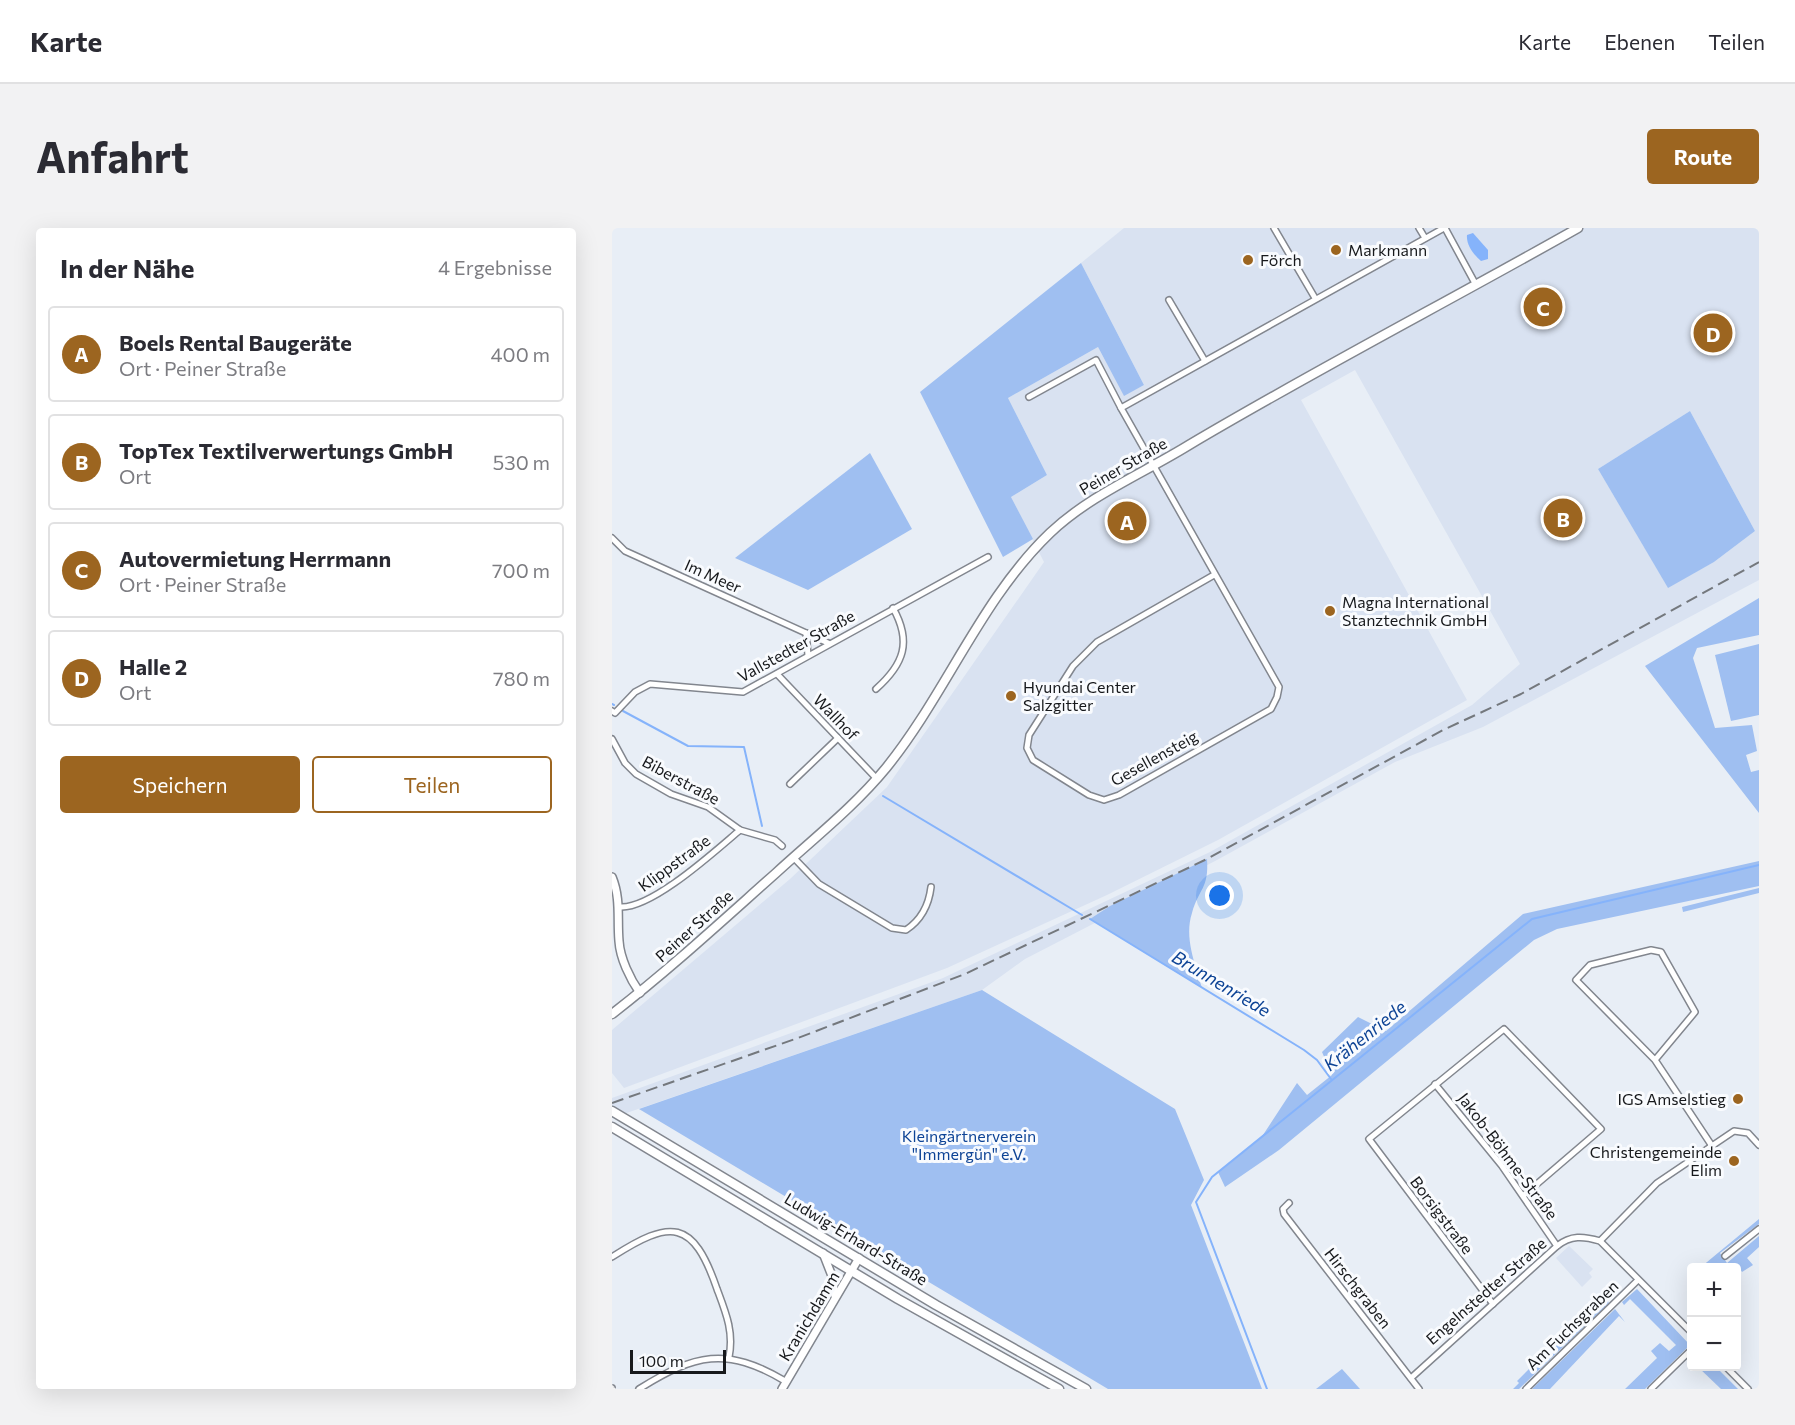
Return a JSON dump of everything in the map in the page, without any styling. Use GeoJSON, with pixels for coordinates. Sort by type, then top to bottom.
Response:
{"type":"FeatureCollection","features":[{"type":"Feature","properties":{"kind":"main road","name":"Peiner Straße"},"geometry":{"type":"LineString","coordinates":[[612,1014],[640,993],[877,779],[915,730],[989,611],[1024,561],[1050,533],[1086,504],[1578,228]]}},
{"type":"Feature","properties":{"kind":"main road","name":"Ludwig-Erhard-Straße"},"geometry":{"type":"LineString","coordinates":[[612,1111],[859,1258],[1086,1389]]}},
{"type":"Feature","properties":{"kind":"main road","name":"Ludwig-Erhard-Straße"},"geometry":{"type":"LineString","coordinates":[[612,1127],[969,1340],[1059,1389]]}},
{"type":"Feature","properties":{"kind":"street"},"geometry":{"type":"LineString","coordinates":[[1274,228],[1315,298]]}},
{"type":"Feature","properties":{"kind":"street"},"geometry":{"type":"LineString","coordinates":[[1419,228],[1425,238]]}},
{"type":"Feature","properties":{"kind":"street"},"geometry":{"type":"LineString","coordinates":[[1120,408],[1445,228],[1476,285]]}},
{"type":"Feature","properties":{"kind":"street"},"geometry":{"type":"LineString","coordinates":[[1169,300],[1205,361]]}},
{"type":"Feature","properties":{"kind":"street","name":"Gesellensteig"},"geometry":{"type":"LineString","coordinates":[[1029,397],[1096,360],[1120,408],[1279,687],[1271,709],[1119,795],[1104,800],[1089,795],[1033,760],[1027,748],[1029,735],[1073,666],[1097,642],[1214,575]]}},
{"type":"Feature","properties":{"kind":"street","name":"Im Meer"},"geometry":{"type":"LineString","coordinates":[[612,538],[625,551],[828,643]]}},
{"type":"Feature","properties":{"kind":"street","name":"Vallstedter Straße"},"geometry":{"type":"LineString","coordinates":[[613,714],[635,692],[651,684],[738,693],[777,674],[828,643],[988,557]]}},
{"type":"Feature","properties":{"kind":"street"},"geometry":{"type":"LineString","coordinates":[[876,689],[887,679],[902,655],[905,637],[893,608]]}},
{"type":"Feature","properties":{"kind":"street"},"geometry":{"type":"LineString","coordinates":[[806,633],[808,655]]}},
{"type":"Feature","properties":{"kind":"street","name":"Wallhof"},"geometry":{"type":"LineString","coordinates":[[777,674],[877,779]]}},
{"type":"Feature","properties":{"kind":"street"},"geometry":{"type":"LineString","coordinates":[[790,784],[838,738]]}},
{"type":"Feature","properties":{"kind":"street","name":"Biberstraße"},"geometry":{"type":"LineString","coordinates":[[612,739],[625,763],[636,774],[671,794],[708,807],[740,830],[775,840],[782,846]]}},
{"type":"Feature","properties":{"kind":"street","name":"Klippstraße"},"geometry":{"type":"LineString","coordinates":[[620,907],[633,908],[681,878],[740,830]]}},
{"type":"Feature","properties":{"kind":"street"},"geometry":{"type":"LineString","coordinates":[[793,857],[819,884],[892,928],[906,930],[914,925],[929,902],[931,887]]}},
{"type":"Feature","properties":{"kind":"street"},"geometry":{"type":"LineString","coordinates":[[612,877],[620,907],[615,945],[629,976],[640,993]]}},
{"type":"Feature","properties":{"kind":"street"},"geometry":{"type":"LineString","coordinates":[[1655,1060],[1695,1012],[1661,952],[1651,950],[1590,965],[1576,980],[1655,1060],[1712,1146]]}},
{"type":"Feature","properties":{"kind":"street"},"geometry":{"type":"LineString","coordinates":[[1435,1084],[1504,1029],[1601,1129],[1524,1195]]}},
{"type":"Feature","properties":{"kind":"street","name":"Borsigstraße"},"geometry":{"type":"LineString","coordinates":[[1435,1084],[1371,1136],[1370,1143],[1493,1304]]}},
{"type":"Feature","properties":{"kind":"street","name":"Jakob-Böhme-Straße"},"geometry":{"type":"LineString","coordinates":[[1435,1084],[1524,1195],[1557,1246]]}},
{"type":"Feature","properties":{"kind":"street"},"geometry":{"type":"LineString","coordinates":[[1687,1328],[1600,1241],[1658,1183],[1734,1131],[1748,1133],[1759,1145]]}},
{"type":"Feature","properties":{"kind":"street","name":"Hirschgraben"},"geometry":{"type":"LineString","coordinates":[[1289,1203],[1283,1209],[1284,1214],[1419,1389]]}},
{"type":"Feature","properties":{"kind":"street"},"geometry":{"type":"LineString","coordinates":[[1725,1256],[1759,1229]]}},
{"type":"Feature","properties":{"kind":"street"},"geometry":{"type":"LineString","coordinates":[[612,1257],[646,1236],[659,1231],[680,1234],[690,1239],[707,1260],[730,1325],[732,1342],[729,1357]]}},
{"type":"Feature","properties":{"kind":"street","name":"Engelnstedter Straße"},"geometry":{"type":"LineString","coordinates":[[1411,1378],[1414,1372],[1557,1246],[1571,1238],[1583,1237],[1600,1241]]}},
{"type":"Feature","properties":{"kind":"street"},"geometry":{"type":"LineString","coordinates":[[823,1253],[831,1273],[836,1296]]}},
{"type":"Feature","properties":{"kind":"street","name":"Kranichdamm"},"geometry":{"type":"LineString","coordinates":[[782,1389],[859,1258]]}},
{"type":"Feature","properties":{"kind":"street","name":"Am Fuchsgraben"},"geometry":{"type":"LineString","coordinates":[[1526,1389],[1638,1280]]}},
{"type":"Feature","properties":{"kind":"street"},"geometry":{"type":"LineString","coordinates":[[1651,1389],[1687,1354]]}},
{"type":"Feature","properties":{"kind":"street"},"geometry":{"type":"LineString","coordinates":[[639,1389],[680,1365],[701,1359],[729,1357],[785,1381]]}},
{"type":"Feature","properties":{"kind":"street"},"geometry":{"type":"LineString","coordinates":[[1730,1371],[1748,1389]]}},
{"type":"Feature","properties":{"kind":"shaded area"},"geometry":{"type":"Polygon","coordinates":[[[1124,228],[1759,228],[1759,580],[1483,727],[1395,762],[1217,860],[1025,959],[982,990],[612,1118],[612,1098],[943,978],[1210,852],[1472,705],[1520,664],[1355,370],[1301,400],[1467,700],[1218,840],[1107,895],[947,968],[624,1088],[612,1073],[612,1030],[790,879],[887,787],[1044,562],[1011,497],[1047,475],[1008,398],[1098,347],[1124,395],[1144,385],[1081,263],[1124,228]],[[1690,411],[1598,469],[1668,587],[1714,562],[1755,531],[1690,411]]]}},
{"type":"Feature","properties":{"kind":"shaded area"},"geometry":{"type":"Polygon","coordinates":[[[1473,233],[1488,250],[1488,259],[1481,261],[1471,250],[1467,235],[1473,233]]]}},
{"type":"Feature","properties":{"kind":"shaded area"},"geometry":{"type":"Polygon","coordinates":[[[1569,1246],[1593,1269],[1589,1273],[1592,1277],[1582,1287],[1556,1258],[1569,1246]]]}},
{"type":"Feature","properties":{"kind":"green space"},"geometry":{"type":"Polygon","coordinates":[[[1081,263],[1144,385],[1124,396],[1098,347],[1008,398],[1047,475],[1011,497],[1033,539],[1003,557],[920,392],[1081,263]]]}},
{"type":"Feature","properties":{"kind":"green space"},"geometry":{"type":"Polygon","coordinates":[[[1690,411],[1755,531],[1714,562],[1668,588],[1598,469],[1690,411]]]}},
{"type":"Feature","properties":{"kind":"green space"},"geometry":{"type":"Polygon","coordinates":[[[870,453],[912,529],[808,590],[735,558],[870,453]]]}},
{"type":"Feature","properties":{"kind":"green space"},"geometry":{"type":"Polygon","coordinates":[[[1759,598],[1759,635],[1697,648],[1693,658],[1715,728],[1752,725],[1757,751],[1746,755],[1751,772],[1759,770],[1759,813],[1645,666],[1759,598]]]}},
{"type":"Feature","properties":{"kind":"green space"},"geometry":{"type":"Polygon","coordinates":[[[1759,644],[1759,715],[1731,721],[1715,655],[1759,644]]]}},
{"type":"Feature","properties":{"kind":"green space"},"geometry":{"type":"Polygon","coordinates":[[[1207,859],[1205,883],[1192,913],[1189,931],[1191,950],[1202,988],[1090,919],[1110,906],[1207,859]]]}},
{"type":"Feature","properties":{"kind":"green space"},"geometry":{"type":"Polygon","coordinates":[[[1759,861],[1759,886],[1557,929],[1534,940],[1279,1150],[1225,1187],[1218,1172],[1261,1138],[1297,1083],[1307,1095],[1332,1075],[1322,1052],[1358,1017],[1386,1031],[1523,914],[1759,861]]]}},
{"type":"Feature","properties":{"kind":"green space"},"geometry":{"type":"Polygon","coordinates":[[[1759,888],[1759,893],[1683,912],[1682,907],[1759,888]]]}},
{"type":"Feature","properties":{"kind":"green space","name":"Kleingärtnerverein \"Immergün\" e.V."},"geometry":{"type":"Polygon","coordinates":[[[982,990],[1175,1109],[1204,1180],[1191,1205],[1262,1389],[1108,1389],[639,1109],[982,990]]]}},
{"type":"Feature","properties":{"kind":"green space"},"geometry":{"type":"Polygon","coordinates":[[[1759,1219],[1759,1224],[1720,1253],[1727,1263],[1706,1263],[1759,1219]]]}},
{"type":"Feature","properties":{"kind":"green space"},"geometry":{"type":"Polygon","coordinates":[[[1759,1236],[1759,1247],[1747,1258],[1753,1265],[1742,1272],[1741,1263],[1727,1263],[1759,1236]]]}},
{"type":"Feature","properties":{"kind":"green space"},"geometry":{"type":"Polygon","coordinates":[[[1637,1289],[1687,1342],[1687,1348],[1645,1389],[1625,1389],[1657,1358],[1651,1351],[1660,1343],[1669,1351],[1676,1345],[1630,1299],[1624,1305],[1622,1302],[1637,1289]]]}},
{"type":"Feature","properties":{"kind":"green space"},"geometry":{"type":"Polygon","coordinates":[[[1600,1293],[1609,1303],[1519,1389],[1513,1389],[1519,1383],[1517,1381],[1555,1343],[1557,1345],[1604,1302],[1598,1295],[1600,1293]]]}},
{"type":"Feature","properties":{"kind":"green space"},"geometry":{"type":"Polygon","coordinates":[[[1615,1309],[1625,1322],[1619,1316],[1550,1389],[1532,1389],[1615,1309]]]}},
{"type":"Feature","properties":{"kind":"green space"},"geometry":{"type":"Polygon","coordinates":[[[1342,1369],[1360,1389],[1316,1389],[1342,1369]]]}},
{"type":"Feature","properties":{"kind":"green space"},"geometry":{"type":"Polygon","coordinates":[[[1702,1371],[1720,1371],[1738,1389],[1721,1389],[1702,1371]]]}},
{"type":"Feature","properties":{"kind":"waterway","name":"Brunnenriede"},"geometry":{"type":"LineString","coordinates":[[623,711],[688,746],[744,747],[762,826]]}},
{"type":"Feature","properties":{"kind":"waterway","name":"Brunnenriede"},"geometry":{"type":"LineString","coordinates":[[883,796],[1082,915]]}},
{"type":"Feature","properties":{"kind":"waterway","name":"Krähenriede"},"geometry":{"type":"LineString","coordinates":[[1267,1389],[1196,1202],[1212,1177],[1532,919],[1759,865]]}},
{"type":"Feature","properties":{"kind":"waterway","name":"Brunnenriede"},"geometry":{"type":"LineString","coordinates":[[1090,919],[1304,1050],[1317,1060],[1331,1079]]}},
{"type":"Feature","properties":{"kind":"railway"},"geometry":{"type":"LineString","coordinates":[[612,1103],[798,1038],[965,974],[1207,859],[1443,730],[1521,694],[1759,562]]}},
{"type":"Feature","properties":{"kind":"place","name":"Markmann"},"geometry":{"type":"Point","coordinates":[1336,250]}},
{"type":"Feature","properties":{"kind":"place","name":"Förch"},"geometry":{"type":"Point","coordinates":[1248,260]}},
{"type":"Feature","properties":{"kind":"place","name":"Autovermietung Herrmann"},"geometry":{"type":"Point","coordinates":[1543,307]}},
{"type":"Feature","properties":{"kind":"place","name":"Halle 2"},"geometry":{"type":"Point","coordinates":[1713,333]}},
{"type":"Feature","properties":{"kind":"place","name":"TopTex Textilverwertungs GmbH"},"geometry":{"type":"Point","coordinates":[1563,518]}},
{"type":"Feature","properties":{"kind":"place","name":"Boels Rental Baugeräte"},"geometry":{"type":"Point","coordinates":[1127,521]}},
{"type":"Feature","properties":{"kind":"place","name":"Magna International Stanztechnik GmbH"},"geometry":{"type":"Point","coordinates":[1330,611]}},
{"type":"Feature","properties":{"kind":"place","name":"Hyundai Center Salzgitter"},"geometry":{"type":"Point","coordinates":[1011,696]}},
{"type":"Feature","properties":{"kind":"place","name":"IGS Amselstieg"},"geometry":{"type":"Point","coordinates":[1738,1099]}},
{"type":"Feature","properties":{"kind":"place","name":"Christengemeinde Elim"},"geometry":{"type":"Point","coordinates":[1734,1161]}}]}
